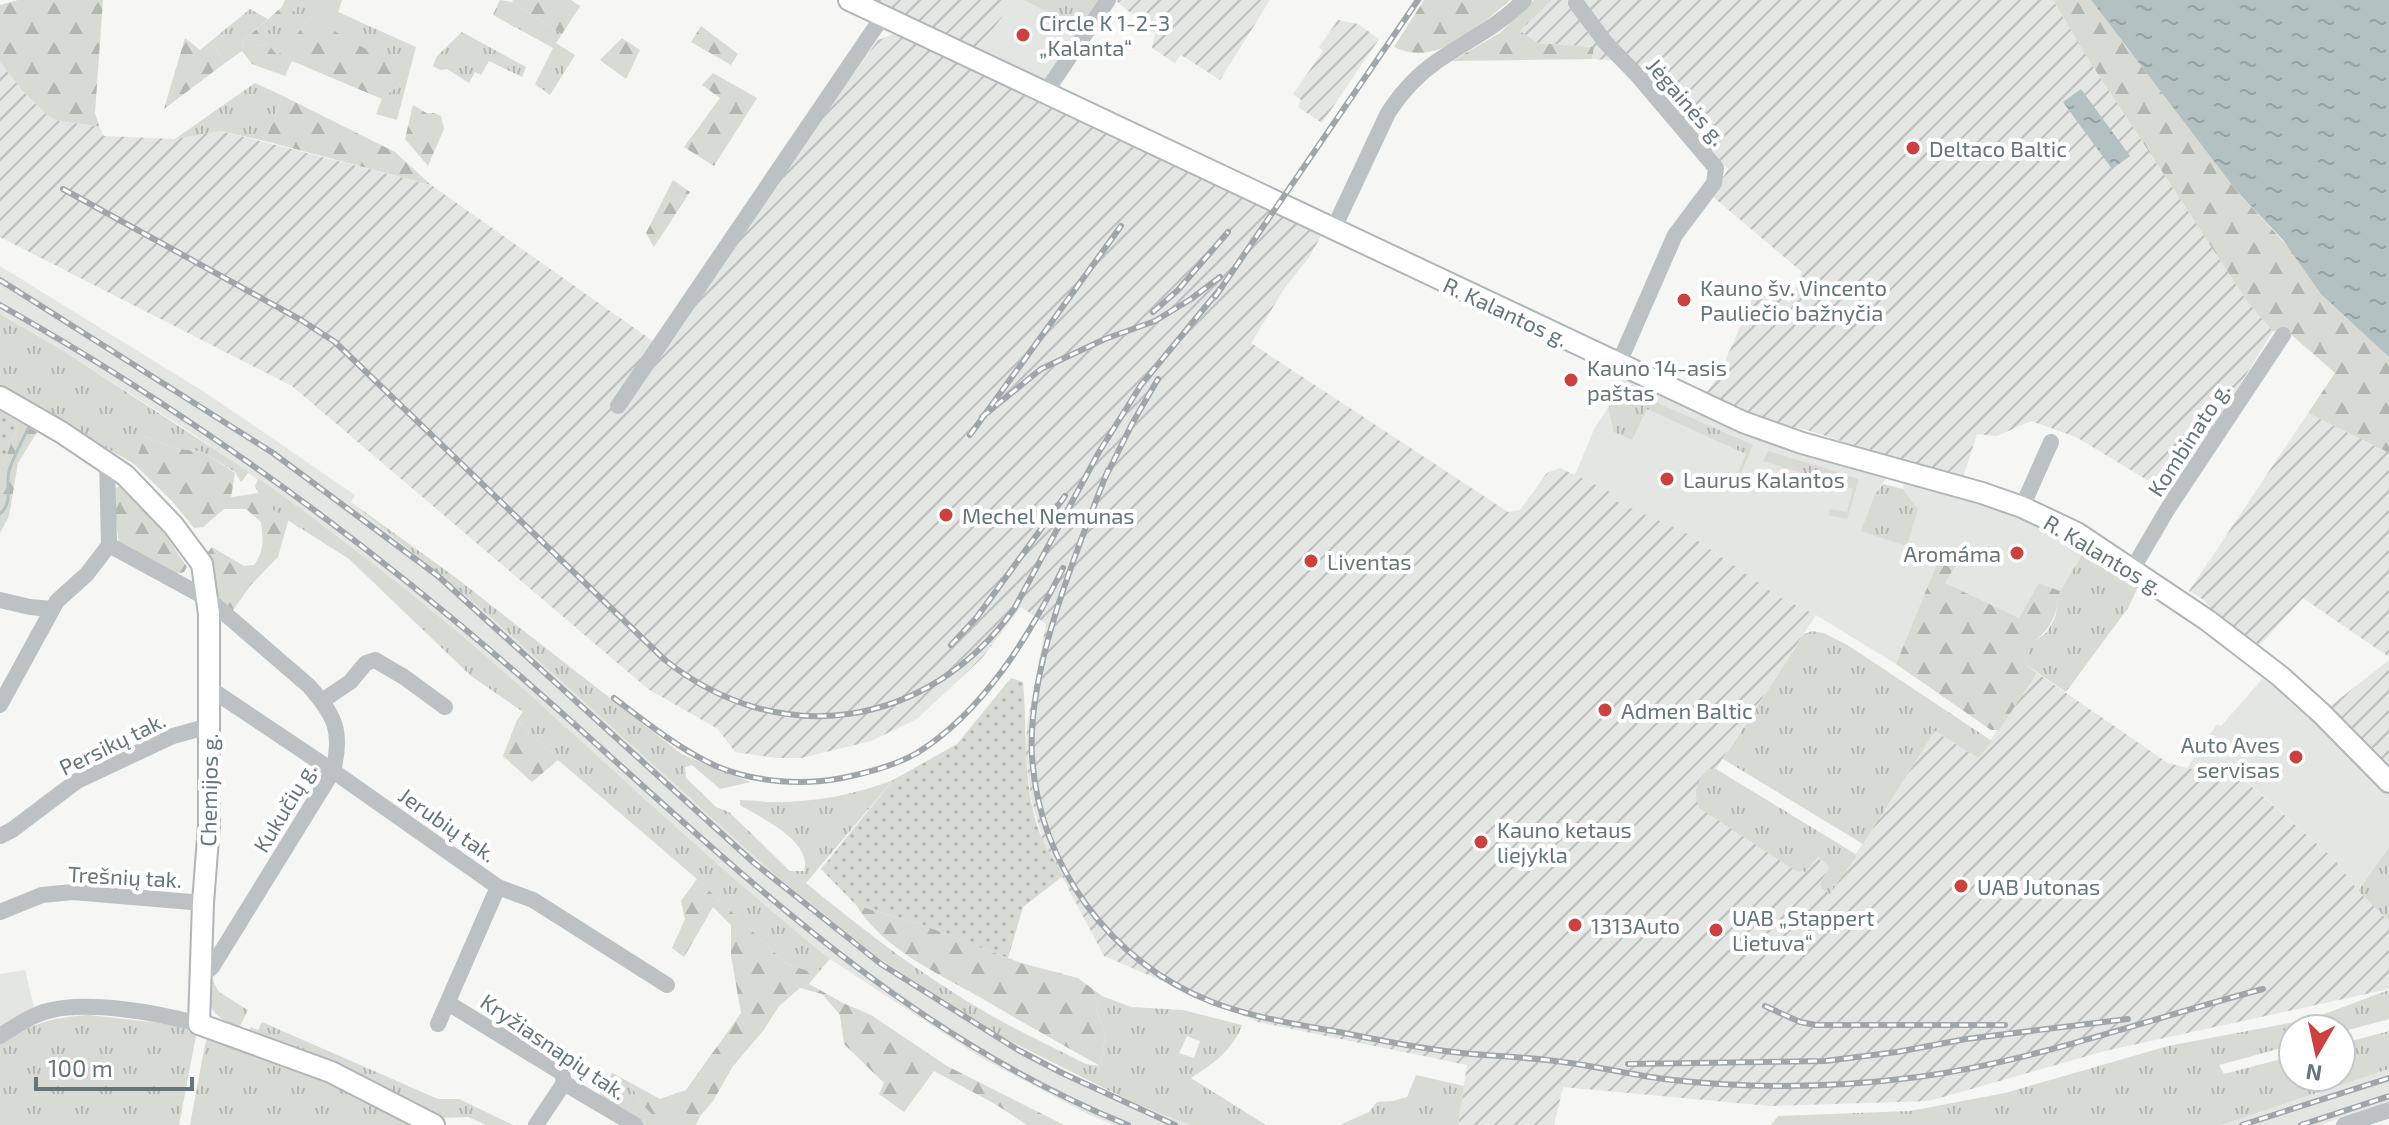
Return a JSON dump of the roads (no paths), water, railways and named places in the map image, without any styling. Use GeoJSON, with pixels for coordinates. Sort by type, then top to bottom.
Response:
{"type":"FeatureCollection","features":[{"type":"Feature","properties":{"kind":"main road","name":"R. Kalantos g."},"geometry":{"type":"LineString","coordinates":[[849,0],[1618,365],[1771,433],[2022,507],[2077,533],[2217,627],[2280,676],[2389,782]]}},
{"type":"Feature","properties":{"kind":"main road","name":"Chemijos g."},"geometry":{"type":"LineString","coordinates":[[0,397],[107,460],[125,475],[189,544],[202,564],[208,599],[209,825],[199,1024]]}},
{"type":"Feature","properties":{"kind":"main road"},"geometry":{"type":"LineString","coordinates":[[199,1024],[331,1072],[434,1125]]}},
{"type":"Feature","properties":{"kind":"street"},"geometry":{"type":"LineString","coordinates":[[1045,93],[1108,0]]}},
{"type":"Feature","properties":{"kind":"street"},"geometry":{"type":"LineString","coordinates":[[1333,230],[1388,113],[1399,97],[1435,63],[1498,23],[1524,0]]}},
{"type":"Feature","properties":{"kind":"street","name":"Jėgainės g."},"geometry":{"type":"LineString","coordinates":[[1576,3],[1605,42],[1716,168],[1714,183],[1675,235],[1618,365]]}},
{"type":"Feature","properties":{"kind":"street"},"geometry":{"type":"LineString","coordinates":[[618,406],[883,16]]}},
{"type":"Feature","properties":{"kind":"street","name":"Kombinato g."},"geometry":{"type":"LineString","coordinates":[[2133,568],[2167,510],[2283,335]]}},
{"type":"Feature","properties":{"kind":"street"},"geometry":{"type":"LineString","coordinates":[[2022,507],[2051,442]]}},
{"type":"Feature","properties":{"kind":"street"},"geometry":{"type":"LineString","coordinates":[[0,705],[52,609],[100,561],[109,545],[107,460]]}},
{"type":"Feature","properties":{"kind":"street","name":"Kukučių g."},"geometry":{"type":"LineString","coordinates":[[109,545],[208,599],[309,686],[322,701],[338,731],[339,749],[333,771],[212,967],[206,972],[200,971]]}},
{"type":"Feature","properties":{"kind":"street"},"geometry":{"type":"LineString","coordinates":[[0,600],[52,609]]}},
{"type":"Feature","properties":{"kind":"street"},"geometry":{"type":"LineString","coordinates":[[322,701],[350,682],[366,663],[375,660],[445,707]]}},
{"type":"Feature","properties":{"kind":"street","name":"Jerubių tak."},"geometry":{"type":"LineString","coordinates":[[209,688],[498,887],[533,900],[667,985]]}},
{"type":"Feature","properties":{"kind":"street","name":"Persikų tak."},"geometry":{"type":"LineString","coordinates":[[0,836],[77,781],[173,736],[209,726]]}},
{"type":"Feature","properties":{"kind":"street"},"geometry":{"type":"LineString","coordinates":[[438,1024],[498,887]]}},
{"type":"Feature","properties":{"kind":"street","name":"Trešnių tak."},"geometry":{"type":"LineString","coordinates":[[0,912],[42,895],[73,892],[203,903]]}},
{"type":"Feature","properties":{"kind":"street","name":"Kryžiasnapių tak."},"geometry":{"type":"LineString","coordinates":[[448,1003],[562,1073],[564,1083],[635,1125]]}},
{"type":"Feature","properties":{"kind":"street"},"geometry":{"type":"LineString","coordinates":[[0,1036],[32,1017],[67,1008],[150,1013],[199,1024]]}},
{"type":"Feature","properties":{"kind":"street"},"geometry":{"type":"LineString","coordinates":[[536,1125],[564,1083]]}},
{"type":"Feature","properties":{"kind":"street"},"geometry":{"type":"LineString","coordinates":[[2344,1125],[2389,1110]]}},
{"type":"Feature","properties":{"kind":"water"},"geometry":{"type":"Polygon","coordinates":[[[2091,0],[2389,0],[2389,357],[2321,294],[2283,240],[2235,189],[2091,0]]]}},
{"type":"Feature","properties":{"kind":"water"},"geometry":{"type":"Polygon","coordinates":[[[2081,89],[2130,156],[2112,169],[2063,102],[2081,89]]]}},
{"type":"Feature","properties":{"kind":"waterway"},"geometry":{"type":"LineString","coordinates":[[0,514],[7,504],[11,466],[28,428]]}},
{"type":"Feature","properties":{"kind":"railway"},"geometry":{"type":"LineString","coordinates":[[1215,297],[1418,0]]}},
{"type":"Feature","properties":{"kind":"railway"},"geometry":{"type":"LineString","coordinates":[[63,189],[301,320],[335,342],[665,660],[710,689],[756,708],[804,716],[851,714],[897,702],[940,680],[979,649],[1014,609],[1099,452],[1141,385],[1220,289]]}},
{"type":"Feature","properties":{"kind":"railway"},"geometry":{"type":"LineString","coordinates":[[970,435],[1121,226]]}},
{"type":"Feature","properties":{"kind":"railway"},"geometry":{"type":"LineString","coordinates":[[1153,312],[1178,290],[1228,232]]}},
{"type":"Feature","properties":{"kind":"railway"},"geometry":{"type":"LineString","coordinates":[[982,417],[1041,369],[1105,339],[1155,321],[1220,277]]}},
{"type":"Feature","properties":{"kind":"railway"},"geometry":{"type":"LineString","coordinates":[[0,280],[273,453],[438,576],[753,862],[881,964],[1018,1050],[1175,1125]]}},
{"type":"Feature","properties":{"kind":"railway"},"geometry":{"type":"LineString","coordinates":[[0,305],[204,431],[334,525],[459,624],[733,866],[805,927],[880,984],[958,1037],[1041,1085],[1128,1125]]}},
{"type":"Feature","properties":{"kind":"railway"},"geometry":{"type":"LineString","coordinates":[[1105,478],[1158,379]]}},
{"type":"Feature","properties":{"kind":"railway"},"geometry":{"type":"LineString","coordinates":[[1108,470],[1056,610],[1037,686],[1032,756],[1038,796],[1049,835],[1065,871],[1086,905],[1112,935],[1142,962],[1175,984],[1212,1002],[1278,1020],[1432,1049],[1555,1061],[1696,1082],[1791,1086],[1886,1081],[2006,1061],[2263,989]]}},
{"type":"Feature","properties":{"kind":"railway"},"geometry":{"type":"LineString","coordinates":[[951,645],[977,617],[1065,496]]}},
{"type":"Feature","properties":{"kind":"railway"},"geometry":{"type":"LineString","coordinates":[[614,698],[676,744],[716,766],[746,776],[794,782],[842,778],[871,771],[917,753],[941,736],[983,695],[1019,646],[1063,568]]}},
{"type":"Feature","properties":{"kind":"railway"},"geometry":{"type":"LineString","coordinates":[[1765,1006],[1800,1022],[1816,1025],[2005,1025]]}},
{"type":"Feature","properties":{"kind":"railway"},"geometry":{"type":"LineString","coordinates":[[1628,1064],[1825,1061],[1966,1039],[2128,1019]]}},
{"type":"Feature","properties":{"kind":"railway"},"geometry":{"type":"LineString","coordinates":[[2242,1125],[2389,1078]]}},
{"type":"Feature","properties":{"kind":"railway"},"geometry":{"type":"LineString","coordinates":[[2301,1125],[2389,1096]]}},
{"type":"Feature","properties":{"kind":"place","name":"Circle K 1-2-3 „Kalanta“"},"geometry":{"type":"Point","coordinates":[1023,35]}},
{"type":"Feature","properties":{"kind":"place","name":"Deltaco Baltic"},"geometry":{"type":"Point","coordinates":[1913,148]}},
{"type":"Feature","properties":{"kind":"place","name":"Kauno šv. Vincento Pauliečio bažnyčia"},"geometry":{"type":"Point","coordinates":[1684,300]}},
{"type":"Feature","properties":{"kind":"place","name":"Kauno 14-asis paštas"},"geometry":{"type":"Point","coordinates":[1571,380]}},
{"type":"Feature","properties":{"kind":"place","name":"Laurus Kalantos"},"geometry":{"type":"Point","coordinates":[1667,479]}},
{"type":"Feature","properties":{"kind":"place","name":"Mechel Nemunas"},"geometry":{"type":"Point","coordinates":[946,515]}},
{"type":"Feature","properties":{"kind":"place","name":"Aromáma"},"geometry":{"type":"Point","coordinates":[2017,553]}},
{"type":"Feature","properties":{"kind":"place","name":"Liventas"},"geometry":{"type":"Point","coordinates":[1311,561]}},
{"type":"Feature","properties":{"kind":"place","name":"Admen Baltic"},"geometry":{"type":"Point","coordinates":[1605,710]}},
{"type":"Feature","properties":{"kind":"place","name":"Auto Aves servisas"},"geometry":{"type":"Point","coordinates":[2296,757]}},
{"type":"Feature","properties":{"kind":"place","name":"Kauno ketaus liejykla"},"geometry":{"type":"Point","coordinates":[1481,842]}},
{"type":"Feature","properties":{"kind":"place","name":"UAB Jutonas"},"geometry":{"type":"Point","coordinates":[1961,886]}},
{"type":"Feature","properties":{"kind":"place","name":"1313Auto"},"geometry":{"type":"Point","coordinates":[1575,925]}},
{"type":"Feature","properties":{"kind":"place","name":"UAB „Stappert Lietuva“"},"geometry":{"type":"Point","coordinates":[1716,930]}}]}
